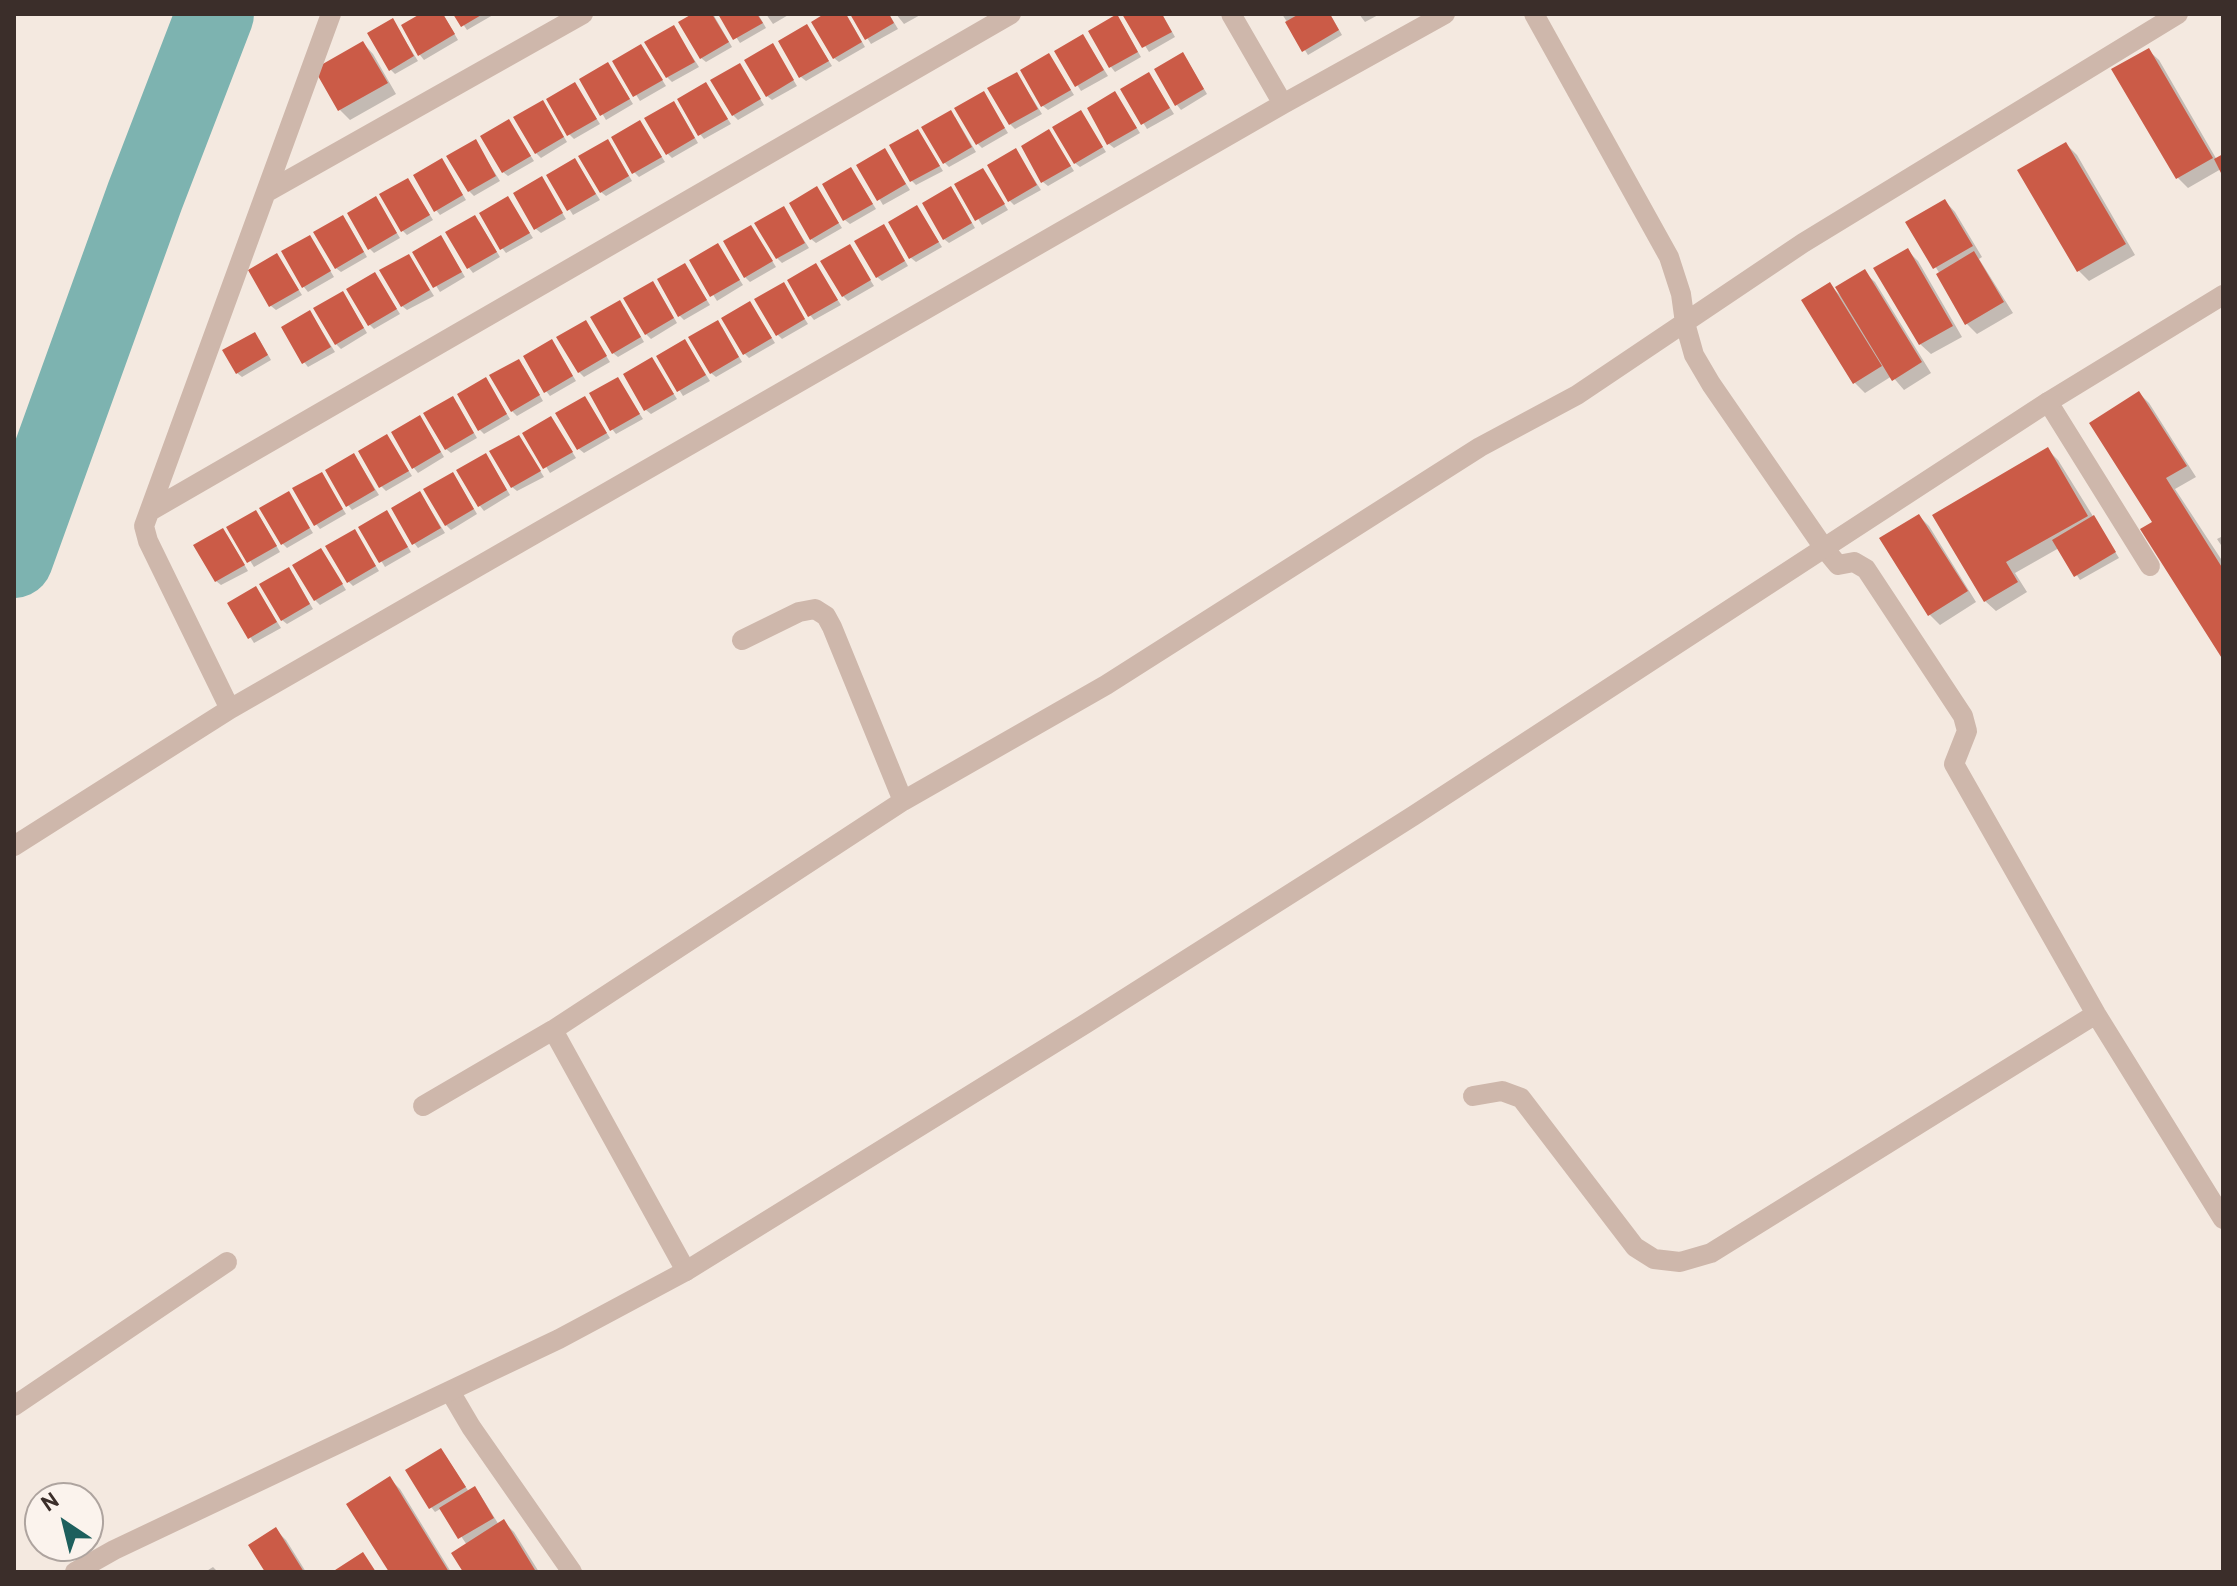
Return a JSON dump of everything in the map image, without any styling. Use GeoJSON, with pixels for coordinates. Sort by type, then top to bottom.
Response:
{"type":"FeatureCollection","features":[{"type":"Feature","properties":{"kind":"street"},"geometry":{"type":"LineString","coordinates":[[230,709],[148,541],[144,526],[331,14]]}},
{"type":"Feature","properties":{"kind":"street"},"geometry":{"type":"LineString","coordinates":[[267,192],[583,14]]}},
{"type":"Feature","properties":{"kind":"street"},"geometry":{"type":"LineString","coordinates":[[150,511],[1011,14]]}},
{"type":"Feature","properties":{"kind":"street"},"geometry":{"type":"LineString","coordinates":[[1231,14],[1283,104]]}},
{"type":"Feature","properties":{"kind":"street"},"geometry":{"type":"LineString","coordinates":[[14,846],[230,709],[1445,14]]}},
{"type":"Feature","properties":{"kind":"street"},"geometry":{"type":"LineString","coordinates":[[1534,14],[1669,257],[1681,294],[1694,355],[1824,548],[1838,565],[1854,562],[1866,569],[1963,716],[1967,731],[1954,764],[2096,1014],[2223,1219]]}},
{"type":"Feature","properties":{"kind":"street"},"geometry":{"type":"LineString","coordinates":[[423,1106],[553,1030],[903,801],[1106,685],[1433,476],[1522,422],[1577,395],[1803,243],[2178,14]]}},
{"type":"Feature","properties":{"kind":"street"},"geometry":{"type":"LineString","coordinates":[[75,1572],[114,1550],[454,1398],[686,1271],[1413,816],[2048,402],[2223,295]]}},
{"type":"Feature","properties":{"kind":"street"},"geometry":{"type":"LineString","coordinates":[[2048,402],[2150,566]]}},
{"type":"Feature","properties":{"kind":"street"},"geometry":{"type":"LineString","coordinates":[[742,640],[799,612],[815,609],[826,616],[903,801]]}},
{"type":"Feature","properties":{"kind":"street"},"geometry":{"type":"LineString","coordinates":[[1473,1096],[1502,1091],[1521,1098],[1635,1247],[1654,1259],[1680,1262],[1711,1253],[2096,1014]]}},
{"type":"Feature","properties":{"kind":"street"},"geometry":{"type":"LineString","coordinates":[[553,1030],[686,1271]]}},
{"type":"Feature","properties":{"kind":"street"},"geometry":{"type":"LineString","coordinates":[[14,1406],[227,1262]]}},
{"type":"Feature","properties":{"kind":"street"},"geometry":{"type":"LineString","coordinates":[[454,1398],[572,1572]]}},
{"type":"Feature","properties":{"kind":"building"},"geometry":{"type":"Polygon","coordinates":[[[420,14],[443,14],[455,34],[418,56],[401,25],[420,14]]]}},
{"type":"Feature","properties":{"kind":"building"},"geometry":{"type":"Polygon","coordinates":[[[453,14],[483,14],[461,27],[453,14]]]}},
{"type":"Feature","properties":{"kind":"building"},"geometry":{"type":"Polygon","coordinates":[[[692,14],[712,14],[729,42],[700,59],[678,22],[692,14]]]}},
{"type":"Feature","properties":{"kind":"building"},"geometry":{"type":"Polygon","coordinates":[[[718,14],[757,14],[763,23],[733,40],[718,14]]]}},
{"type":"Feature","properties":{"kind":"building"},"geometry":{"type":"Polygon","coordinates":[[[824,14],[846,14],[862,42],[833,59],[811,22],[824,14]]]}},
{"type":"Feature","properties":{"kind":"building"},"geometry":{"type":"Polygon","coordinates":[[[850,14],[889,14],[894,23],[865,40],[850,14]]]}},
{"type":"Feature","properties":{"kind":"building"},"geometry":{"type":"Polygon","coordinates":[[[1117,14],[1138,52],[1109,68],[1088,31],[1117,14]]]}},
{"type":"Feature","properties":{"kind":"building"},"geometry":{"type":"Polygon","coordinates":[[[1122,14],[1162,14],[1172,32],[1142,48],[1122,14]]]}},
{"type":"Feature","properties":{"kind":"building"},"geometry":{"type":"Polygon","coordinates":[[[1299,14],[1330,14],[1339,30],[1302,52],[1285,22],[1299,14]]]}},
{"type":"Feature","properties":{"kind":"building"},"geometry":{"type":"Polygon","coordinates":[[[393,18],[414,56],[389,71],[367,33],[393,18]]]}},
{"type":"Feature","properties":{"kind":"building"},"geometry":{"type":"Polygon","coordinates":[[[807,24],[829,61],[799,78],[778,41],[807,24]]]}},
{"type":"Feature","properties":{"kind":"building"},"geometry":{"type":"Polygon","coordinates":[[[674,25],[695,62],[666,78],[644,42],[674,25]]]}},
{"type":"Feature","properties":{"kind":"building"},"geometry":{"type":"Polygon","coordinates":[[[1083,34],[1104,70],[1075,87],[1054,51],[1083,34]]]}},
{"type":"Feature","properties":{"kind":"building"},"geometry":{"type":"Polygon","coordinates":[[[363,41],[388,83],[338,111],[314,69],[363,41]]]}},
{"type":"Feature","properties":{"kind":"building"},"geometry":{"type":"Polygon","coordinates":[[[773,43],[794,80],[766,97],[744,60],[773,43]]]}},
{"type":"Feature","properties":{"kind":"building"},"geometry":{"type":"Polygon","coordinates":[[[641,44],[663,80],[633,97],[612,61],[641,44]]]}},
{"type":"Feature","properties":{"kind":"building"},"geometry":{"type":"Polygon","coordinates":[[[2149,48],[2213,158],[2176,179],[2111,69],[2149,48]]]}},
{"type":"Feature","properties":{"kind":"building"},"geometry":{"type":"Polygon","coordinates":[[[1183,52],[1204,89],[1175,106],[1154,69],[1183,52]]]}},
{"type":"Feature","properties":{"kind":"building"},"geometry":{"type":"Polygon","coordinates":[[[1049,53],[1071,90],[1041,107],[1020,70],[1049,53]]]}},
{"type":"Feature","properties":{"kind":"building"},"geometry":{"type":"Polygon","coordinates":[[[608,62],[630,99],[600,116],[579,79],[608,62]]]}},
{"type":"Feature","properties":{"kind":"building"},"geometry":{"type":"Polygon","coordinates":[[[740,63],[761,99],[732,116],[710,80],[740,63]]]}},
{"type":"Feature","properties":{"kind":"building"},"geometry":{"type":"Polygon","coordinates":[[[1017,72],[1038,109],[1009,125],[987,88],[1017,72]]]}},
{"type":"Feature","properties":{"kind":"building"},"geometry":{"type":"Polygon","coordinates":[[[1149,72],[1170,108],[1141,125],[1120,89],[1149,72]]]}},
{"type":"Feature","properties":{"kind":"building"},"geometry":{"type":"Polygon","coordinates":[[[575,82],[597,119],[567,136],[546,99],[575,82]]]}},
{"type":"Feature","properties":{"kind":"building"},"geometry":{"type":"Polygon","coordinates":[[[706,82],[728,119],[698,136],[677,99],[706,82]]]}},
{"type":"Feature","properties":{"kind":"building"},"geometry":{"type":"Polygon","coordinates":[[[984,91],[1005,128],[976,145],[954,108],[984,91]]]}},
{"type":"Feature","properties":{"kind":"building"},"geometry":{"type":"Polygon","coordinates":[[[1115,91],[1137,128],[1107,145],[1087,108],[1115,91]]]}},
{"type":"Feature","properties":{"kind":"building"},"geometry":{"type":"Polygon","coordinates":[[[543,100],[564,137],[535,154],[513,117],[543,100]]]}},
{"type":"Feature","properties":{"kind":"building"},"geometry":{"type":"Polygon","coordinates":[[[674,101],[695,138],[666,155],[644,118],[674,101]]]}},
{"type":"Feature","properties":{"kind":"building"},"geometry":{"type":"Polygon","coordinates":[[[951,110],[972,147],[943,164],[921,127],[951,110]]]}},
{"type":"Feature","properties":{"kind":"building"},"geometry":{"type":"Polygon","coordinates":[[[1081,110],[1103,147],[1074,164],[1052,127],[1081,110]]]}},
{"type":"Feature","properties":{"kind":"building"},"geometry":{"type":"Polygon","coordinates":[[[509,119],[531,156],[502,173],[480,136],[509,119]]]}},
{"type":"Feature","properties":{"kind":"building"},"geometry":{"type":"Polygon","coordinates":[[[640,120],[662,157],[632,174],[611,137],[640,120]]]}},
{"type":"Feature","properties":{"kind":"building"},"geometry":{"type":"Polygon","coordinates":[[[918,129],[940,166],[910,182],[889,145],[918,129]]]}},
{"type":"Feature","properties":{"kind":"building"},"geometry":{"type":"Polygon","coordinates":[[[1049,129],[1071,166],[1041,183],[1021,146],[1049,129]]]}},
{"type":"Feature","properties":{"kind":"building"},"geometry":{"type":"Polygon","coordinates":[[[476,139],[496,176],[468,192],[446,156],[476,139]]]}},
{"type":"Feature","properties":{"kind":"building"},"geometry":{"type":"Polygon","coordinates":[[[608,139],[629,176],[600,193],[578,156],[608,139]]]}},
{"type":"Feature","properties":{"kind":"building"},"geometry":{"type":"Polygon","coordinates":[[[2066,142],[2126,244],[2077,272],[2017,170],[2066,142]]]}},
{"type":"Feature","properties":{"kind":"building"},"geometry":{"type":"Polygon","coordinates":[[[885,148],[906,184],[877,201],[856,165],[885,148]]]}},
{"type":"Feature","properties":{"kind":"building"},"geometry":{"type":"Polygon","coordinates":[[[1016,148],[1037,185],[1008,202],[987,165],[1016,148]]]}},
{"type":"Feature","properties":{"kind":"building"},"geometry":{"type":"Polygon","coordinates":[[[2223,154],[2223,177],[2214,159],[2223,154]]]}},
{"type":"Feature","properties":{"kind":"building"},"geometry":{"type":"Polygon","coordinates":[[[442,158],[463,195],[434,212],[413,175],[442,158]]]}},
{"type":"Feature","properties":{"kind":"building"},"geometry":{"type":"Polygon","coordinates":[[[575,158],[596,194],[567,211],[546,175],[575,158]]]}},
{"type":"Feature","properties":{"kind":"building"},"geometry":{"type":"Polygon","coordinates":[[[851,167],[873,204],[843,221],[822,184],[851,167]]]}},
{"type":"Feature","properties":{"kind":"building"},"geometry":{"type":"Polygon","coordinates":[[[983,168],[1005,204],[975,221],[954,184],[983,168]]]}},
{"type":"Feature","properties":{"kind":"building"},"geometry":{"type":"Polygon","coordinates":[[[542,176],[563,213],[534,230],[513,193],[542,176]]]}},
{"type":"Feature","properties":{"kind":"building"},"geometry":{"type":"Polygon","coordinates":[[[408,178],[430,215],[401,232],[379,194],[408,178]]]}},
{"type":"Feature","properties":{"kind":"building"},"geometry":{"type":"Polygon","coordinates":[[[817,186],[839,223],[810,240],[789,203],[817,186]]]}},
{"type":"Feature","properties":{"kind":"building"},"geometry":{"type":"Polygon","coordinates":[[[951,186],[972,223],[943,240],[922,203],[951,186]]]}},
{"type":"Feature","properties":{"kind":"building"},"geometry":{"type":"Polygon","coordinates":[[[376,196],[397,233],[368,250],[347,213],[376,196]]]}},
{"type":"Feature","properties":{"kind":"building"},"geometry":{"type":"Polygon","coordinates":[[[508,196],[530,233],[500,250],[479,213],[508,196]]]}},
{"type":"Feature","properties":{"kind":"building"},"geometry":{"type":"Polygon","coordinates":[[[1945,199],[1973,246],[1933,269],[1905,222],[1945,199]]]}},
{"type":"Feature","properties":{"kind":"building"},"geometry":{"type":"Polygon","coordinates":[[[917,205],[939,242],[909,259],[888,222],[917,205]]]}},
{"type":"Feature","properties":{"kind":"building"},"geometry":{"type":"Polygon","coordinates":[[[784,206],[805,243],[776,259],[754,223],[784,206]]]}},
{"type":"Feature","properties":{"kind":"building"},"geometry":{"type":"Polygon","coordinates":[[[343,215],[364,252],[335,269],[313,232],[343,215]]]}},
{"type":"Feature","properties":{"kind":"building"},"geometry":{"type":"Polygon","coordinates":[[[475,215],[497,252],[467,269],[445,232],[475,215]]]}},
{"type":"Feature","properties":{"kind":"building"},"geometry":{"type":"Polygon","coordinates":[[[884,224],[905,261],[876,278],[854,241],[884,224]]]}},
{"type":"Feature","properties":{"kind":"building"},"geometry":{"type":"Polygon","coordinates":[[[751,225],[773,261],[744,278],[723,241],[751,225]]]}},
{"type":"Feature","properties":{"kind":"building"},"geometry":{"type":"Polygon","coordinates":[[[310,235],[331,271],[302,288],[281,251],[310,235]]]}},
{"type":"Feature","properties":{"kind":"building"},"geometry":{"type":"Polygon","coordinates":[[[441,235],[462,272],[433,288],[412,252],[441,235]]]}},
{"type":"Feature","properties":{"kind":"building"},"geometry":{"type":"Polygon","coordinates":[[[718,243],[740,280],[710,297],[689,260],[718,243]]]}},
{"type":"Feature","properties":{"kind":"building"},"geometry":{"type":"Polygon","coordinates":[[[850,244],[871,280],[842,297],[820,261],[850,244]]]}},
{"type":"Feature","properties":{"kind":"building"},"geometry":{"type":"Polygon","coordinates":[[[1908,248],[1953,326],[1919,345],[1873,268],[1908,248]]]}},
{"type":"Feature","properties":{"kind":"building"},"geometry":{"type":"Polygon","coordinates":[[[1974,251],[2004,302],[1965,325],[1936,274],[1974,251]]]}},
{"type":"Feature","properties":{"kind":"building"},"geometry":{"type":"Polygon","coordinates":[[[277,253],[299,290],[269,307],[248,270],[277,253]]]}},
{"type":"Feature","properties":{"kind":"building"},"geometry":{"type":"Polygon","coordinates":[[[409,254],[430,290],[401,307],[379,270],[409,254]]]}},
{"type":"Feature","properties":{"kind":"building"},"geometry":{"type":"Polygon","coordinates":[[[685,263],[707,300],[678,317],[657,279],[685,263]]]}},
{"type":"Feature","properties":{"kind":"building"},"geometry":{"type":"Polygon","coordinates":[[[816,263],[838,300],[808,317],[787,280],[816,263]]]}},
{"type":"Feature","properties":{"kind":"building"},"geometry":{"type":"Polygon","coordinates":[[[1865,269],[1922,362],[1892,381],[1835,287],[1865,269]]]}},
{"type":"Feature","properties":{"kind":"building"},"geometry":{"type":"Polygon","coordinates":[[[375,272],[397,309],[368,326],[346,289],[375,272]]]}},
{"type":"Feature","properties":{"kind":"building"},"geometry":{"type":"Polygon","coordinates":[[[653,281],[674,318],[645,335],[623,298],[653,281]]]}},
{"type":"Feature","properties":{"kind":"building"},"geometry":{"type":"Polygon","coordinates":[[[784,282],[805,319],[776,336],[754,299],[784,282]]]}},
{"type":"Feature","properties":{"kind":"building"},"geometry":{"type":"Polygon","coordinates":[[[1830,282],[1882,366],[1853,384],[1801,300],[1830,282]]]}},
{"type":"Feature","properties":{"kind":"building"},"geometry":{"type":"Polygon","coordinates":[[[343,291],[364,328],[335,345],[313,308],[343,291]]]}},
{"type":"Feature","properties":{"kind":"building"},"geometry":{"type":"Polygon","coordinates":[[[620,300],[641,337],[612,354],[590,317],[620,300]]]}},
{"type":"Feature","properties":{"kind":"building"},"geometry":{"type":"Polygon","coordinates":[[[750,301],[772,338],[743,355],[721,318],[750,301]]]}},
{"type":"Feature","properties":{"kind":"building"},"geometry":{"type":"Polygon","coordinates":[[[310,310],[331,347],[302,364],[281,327],[310,310]]]}},
{"type":"Feature","properties":{"kind":"building"},"geometry":{"type":"Polygon","coordinates":[[[586,320],[607,356],[578,373],[556,337],[586,320]]]}},
{"type":"Feature","properties":{"kind":"building"},"geometry":{"type":"Polygon","coordinates":[[[718,320],[739,357],[710,374],[688,337],[718,320]]]}},
{"type":"Feature","properties":{"kind":"building"},"geometry":{"type":"Polygon","coordinates":[[[255,332],[268,355],[236,374],[222,350],[255,332]]]}},
{"type":"Feature","properties":{"kind":"building"},"geometry":{"type":"Polygon","coordinates":[[[552,339],[573,376],[544,393],[523,356],[552,339]]]}},
{"type":"Feature","properties":{"kind":"building"},"geometry":{"type":"Polygon","coordinates":[[[685,339],[706,375],[677,392],[656,356],[685,339]]]}},
{"type":"Feature","properties":{"kind":"building"},"geometry":{"type":"Polygon","coordinates":[[[652,357],[674,394],[644,411],[623,374],[652,357]]]}},
{"type":"Feature","properties":{"kind":"building"},"geometry":{"type":"Polygon","coordinates":[[[519,359],[540,395],[511,412],[489,375],[519,359]]]}},
{"type":"Feature","properties":{"kind":"building"},"geometry":{"type":"Polygon","coordinates":[[[486,377],[507,414],[478,431],[457,394],[486,377]]]}},
{"type":"Feature","properties":{"kind":"building"},"geometry":{"type":"Polygon","coordinates":[[[618,377],[640,414],[610,431],[589,393],[618,377]]]}},
{"type":"Feature","properties":{"kind":"building"},"geometry":{"type":"Polygon","coordinates":[[[2139,391],[2187,466],[2166,478],[2223,569],[2223,660],[2140,529],[2152,522],[2089,423],[2139,391]]]}},
{"type":"Feature","properties":{"kind":"building"},"geometry":{"type":"Polygon","coordinates":[[[453,396],[474,433],[445,450],[423,413],[453,396]]]}},
{"type":"Feature","properties":{"kind":"building"},"geometry":{"type":"Polygon","coordinates":[[[585,396],[607,433],[577,450],[555,413],[585,396]]]}},
{"type":"Feature","properties":{"kind":"building"},"geometry":{"type":"Polygon","coordinates":[[[420,415],[441,452],[412,469],[391,432],[420,415]]]}},
{"type":"Feature","properties":{"kind":"building"},"geometry":{"type":"Polygon","coordinates":[[[551,416],[573,452],[543,469],[522,433],[551,416]]]}},
{"type":"Feature","properties":{"kind":"building"},"geometry":{"type":"Polygon","coordinates":[[[387,434],[409,471],[379,488],[358,451],[387,434]]]}},
{"type":"Feature","properties":{"kind":"building"},"geometry":{"type":"Polygon","coordinates":[[[519,435],[541,471],[511,488],[489,451],[519,435]]]}},
{"type":"Feature","properties":{"kind":"building"},"geometry":{"type":"Polygon","coordinates":[[[2048,447],[2088,516],[2006,562],[2018,582],[1984,602],[1932,515],[2048,447]]]}},
{"type":"Feature","properties":{"kind":"building"},"geometry":{"type":"Polygon","coordinates":[[[354,453],[375,490],[346,507],[325,470],[354,453]]]}},
{"type":"Feature","properties":{"kind":"building"},"geometry":{"type":"Polygon","coordinates":[[[486,453],[507,490],[478,507],[456,470],[486,453]]]}},
{"type":"Feature","properties":{"kind":"building"},"geometry":{"type":"Polygon","coordinates":[[[322,472],[343,509],[314,526],[292,488],[322,472]]]}},
{"type":"Feature","properties":{"kind":"building"},"geometry":{"type":"Polygon","coordinates":[[[453,472],[474,509],[445,526],[423,489],[453,472]]]}},
{"type":"Feature","properties":{"kind":"building"},"geometry":{"type":"Polygon","coordinates":[[[289,491],[310,528],[281,545],[259,508],[289,491]]]}},
{"type":"Feature","properties":{"kind":"building"},"geometry":{"type":"Polygon","coordinates":[[[420,491],[441,528],[412,545],[391,508],[420,491]]]}},
{"type":"Feature","properties":{"kind":"building"},"geometry":{"type":"Polygon","coordinates":[[[256,510],[277,546],[247,563],[226,527],[256,510]]]}},
{"type":"Feature","properties":{"kind":"building"},"geometry":{"type":"Polygon","coordinates":[[[387,510],[408,547],[379,563],[358,527],[387,510]]]}},
{"type":"Feature","properties":{"kind":"building"},"geometry":{"type":"Polygon","coordinates":[[[1919,514],[1968,591],[1928,616],[1879,538],[1919,514]]]}},
{"type":"Feature","properties":{"kind":"building"},"geometry":{"type":"Polygon","coordinates":[[[2094,515],[2116,552],[2074,577],[2052,540],[2094,515]]]}},
{"type":"Feature","properties":{"kind":"building"},"geometry":{"type":"Polygon","coordinates":[[[223,528],[245,565],[215,582],[193,545],[223,528]]]}},
{"type":"Feature","properties":{"kind":"building"},"geometry":{"type":"Polygon","coordinates":[[[355,529],[376,566],[347,583],[325,546],[355,529]]]}},
{"type":"Feature","properties":{"kind":"building"},"geometry":{"type":"Polygon","coordinates":[[[321,548],[343,584],[314,601],[292,565],[321,548]]]}},
{"type":"Feature","properties":{"kind":"building"},"geometry":{"type":"Polygon","coordinates":[[[289,567],[310,604],[281,621],[259,584],[289,567]]]}},
{"type":"Feature","properties":{"kind":"building"},"geometry":{"type":"Polygon","coordinates":[[[256,586],[277,622],[248,639],[227,603],[256,586]]]}},
{"type":"Feature","properties":{"kind":"building"},"geometry":{"type":"Polygon","coordinates":[[[441,1448],[466,1487],[429,1509],[405,1470],[441,1448]]]}},
{"type":"Feature","properties":{"kind":"building"},"geometry":{"type":"Polygon","coordinates":[[[390,1476],[449,1572],[389,1572],[346,1504],[390,1476]]]}},
{"type":"Feature","properties":{"kind":"building"},"geometry":{"type":"Polygon","coordinates":[[[475,1486],[494,1518],[458,1539],[439,1508],[475,1486]]]}},
{"type":"Feature","properties":{"kind":"building"},"geometry":{"type":"Polygon","coordinates":[[[504,1519],[535,1570],[463,1572],[451,1553],[504,1519]]]}},
{"type":"Feature","properties":{"kind":"building"},"geometry":{"type":"Polygon","coordinates":[[[276,1527],[304,1572],[265,1572],[248,1545],[276,1527]]]}},
{"type":"Feature","properties":{"kind":"building"},"geometry":{"type":"Polygon","coordinates":[[[363,1552],[376,1572],[332,1572],[363,1552]]]}},
{"type":"Feature","properties":{"kind":"waterway"},"geometry":{"type":"LineString","coordinates":[[14,559],[145,196],[215,14]]}}]}
